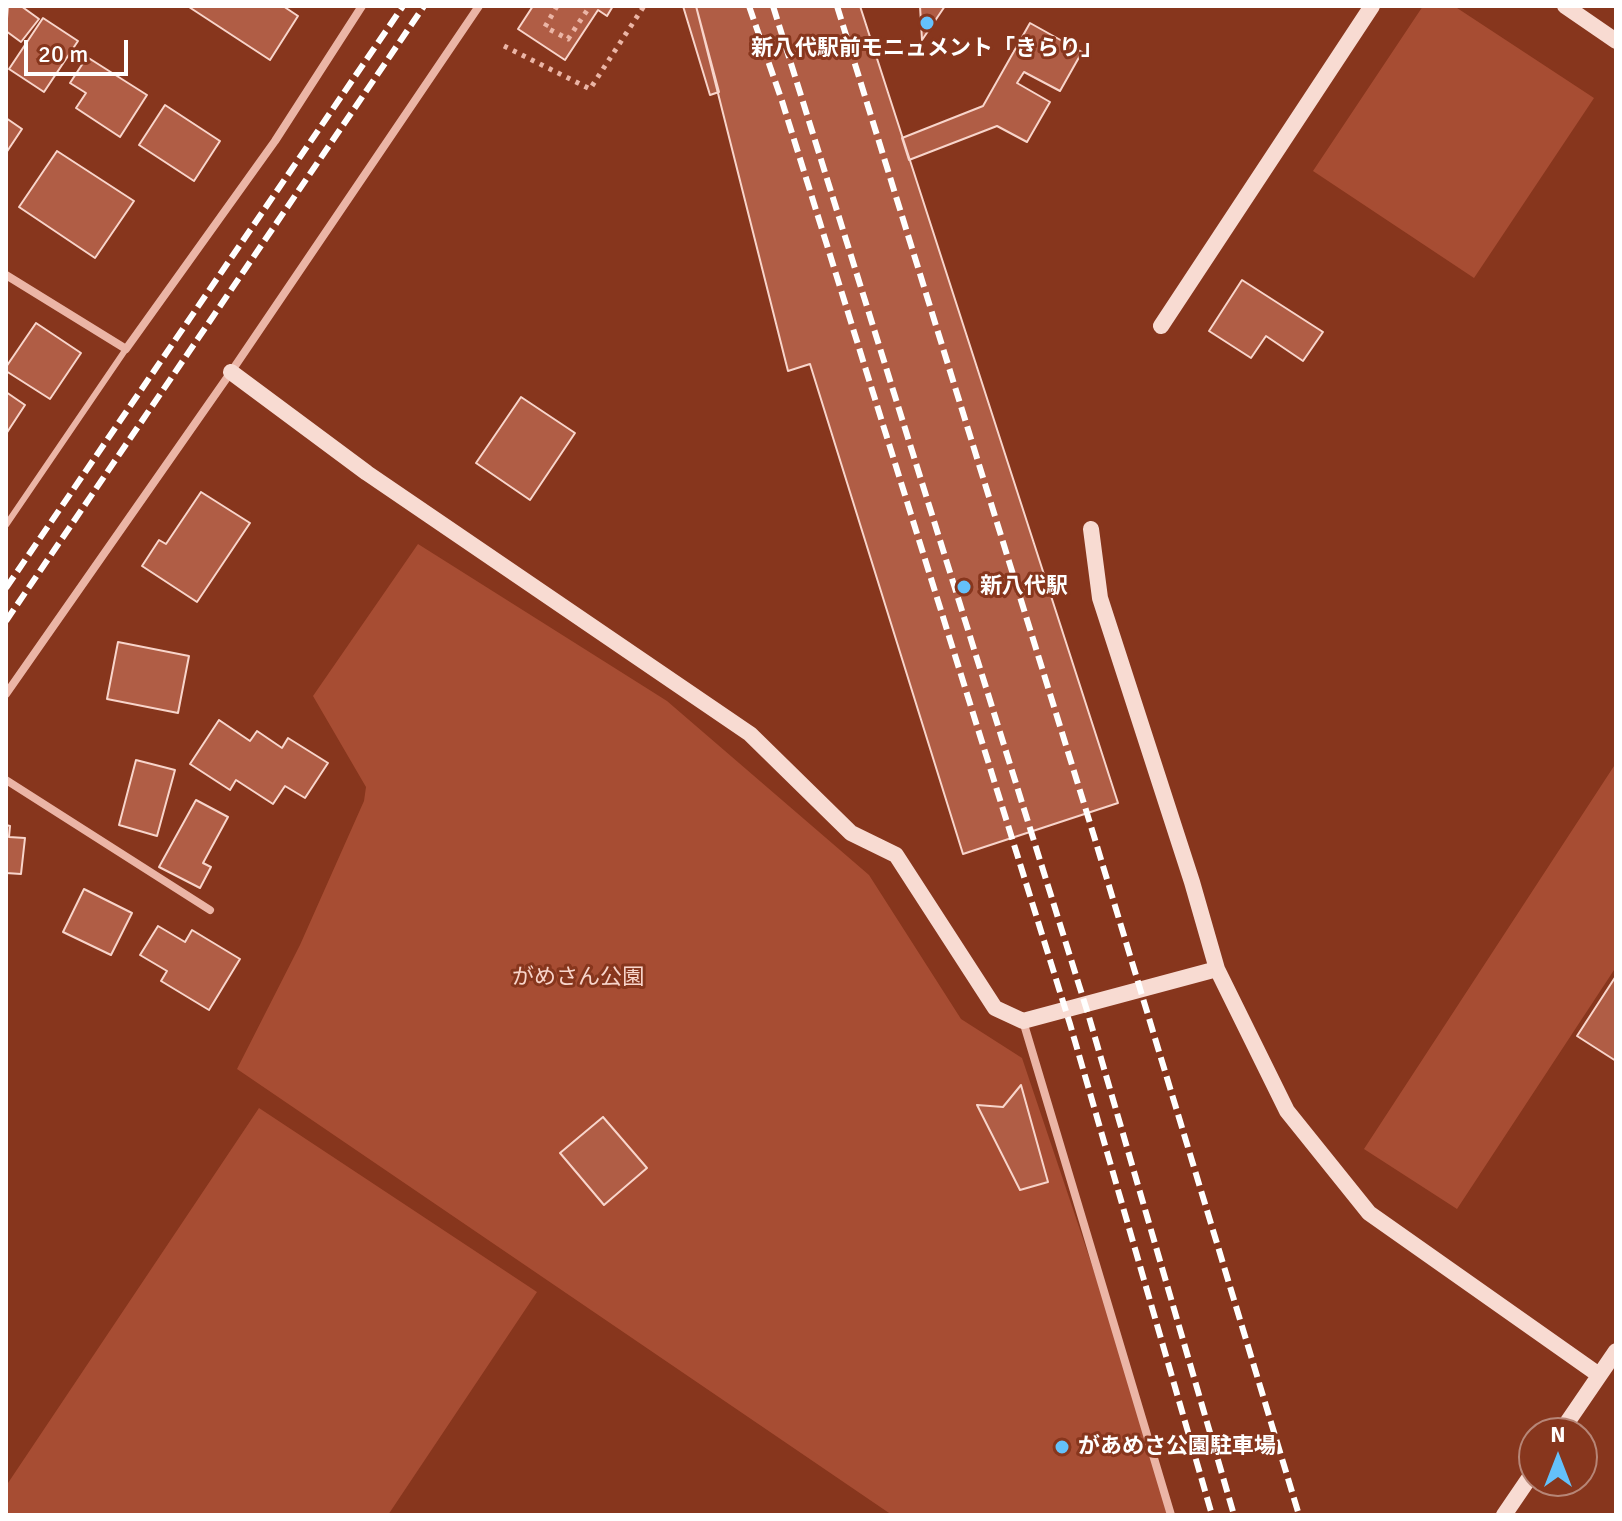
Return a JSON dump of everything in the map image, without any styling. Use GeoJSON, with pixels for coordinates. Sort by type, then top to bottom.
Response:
{"type":"FeatureCollection","features":[{"type":"Feature","properties":{"kind":"street"},"geometry":{"type":"LineString","coordinates":[[6,275],[126,349],[275,141],[362,6]]}},
{"type":"Feature","properties":{"kind":"street"},"geometry":{"type":"LineString","coordinates":[[6,694],[231,372],[479,6]]}},
{"type":"Feature","properties":{"kind":"street"},"geometry":{"type":"LineString","coordinates":[[1161,326],[1372,6]]}},
{"type":"Feature","properties":{"kind":"street"},"geometry":{"type":"LineString","coordinates":[[1565,6],[1616,41]]}},
{"type":"Feature","properties":{"kind":"street"},"geometry":{"type":"LineString","coordinates":[[231,372],[367,473],[750,734],[851,833],[896,855],[995,1008],[1023,1021],[1217,969]]}},
{"type":"Feature","properties":{"kind":"street"},"geometry":{"type":"LineString","coordinates":[[1091,529],[1100,598],[1217,969],[1287,1111],[1369,1213],[1599,1375]]}},
{"type":"Feature","properties":{"kind":"street"},"geometry":{"type":"LineString","coordinates":[[6,780],[210,910]]}},
{"type":"Feature","properties":{"kind":"street"},"geometry":{"type":"LineString","coordinates":[[1023,1021],[1171,1515]]}},
{"type":"Feature","properties":{"kind":"street"},"geometry":{"type":"LineString","coordinates":[[1571,1417],[1616,1351]]}},
{"type":"Feature","properties":{"kind":"street"},"geometry":{"type":"LineString","coordinates":[[1504,1515],[1518,1494]]}},
{"type":"Feature","properties":{"kind":"lane"},"geometry":{"type":"LineString","coordinates":[[6,525],[126,349]]}},
{"type":"Feature","properties":{"kind":"path"},"geometry":{"type":"LineString","coordinates":[[557,6],[545,27],[568,39],[590,6]]}},
{"type":"Feature","properties":{"kind":"path"},"geometry":{"type":"LineString","coordinates":[[504,46],[590,89],[644,6]]}},
{"type":"Feature","properties":{"kind":"green space"},"geometry":{"type":"Polygon","coordinates":[[[1423,6],[1454,6],[1594,98],[1474,278],[1313,171],[1423,6]]]}},
{"type":"Feature","properties":{"kind":"green space","name":"がめさん公園"},"geometry":{"type":"Polygon","coordinates":[[[418,544],[667,701],[869,875],[961,1019],[1022,1058],[1134,1390],[1167,1515],[892,1515],[237,1069],[300,945],[364,801],[366,787],[313,696],[418,544]]]}},
{"type":"Feature","properties":{"kind":"green space"},"geometry":{"type":"Polygon","coordinates":[[[1616,763],[1616,967],[1457,1209],[1364,1149],[1616,763]]]}},
{"type":"Feature","properties":{"kind":"green space"},"geometry":{"type":"Polygon","coordinates":[[[259,1108],[537,1292],[388,1515],[6,1515],[6,1486],[259,1108]]]}},
{"type":"Feature","properties":{"kind":"building"},"geometry":{"type":"Polygon","coordinates":[[[8,6],[21,6],[39,19],[21,42],[6,31],[8,6]]]}},
{"type":"Feature","properties":{"kind":"building"},"geometry":{"type":"Polygon","coordinates":[[[283,6],[298,16],[270,60],[189,7],[283,6]]]}},
{"type":"Feature","properties":{"kind":"building"},"geometry":{"type":"Polygon","coordinates":[[[533,6],[613,6],[607,16],[598,10],[565,60],[518,29],[533,6]]]}},
{"type":"Feature","properties":{"kind":"building"},"geometry":{"type":"Polygon","coordinates":[[[683,6],[696,6],[719,92],[710,95],[683,6]]]}},
{"type":"Feature","properties":{"kind":"building","name":"新八代駅"},"geometry":{"type":"Polygon","coordinates":[[[696,6],[860,6],[1118,803],[963,854],[810,364],[788,371],[696,6]]]}},
{"type":"Feature","properties":{"kind":"building","name":"新八代駅前モニュメント「きらり」"},"geometry":{"type":"Polygon","coordinates":[[[920,6],[945,6],[922,40],[920,6]]]}},
{"type":"Feature","properties":{"kind":"building"},"geometry":{"type":"Polygon","coordinates":[[[43,18],[78,41],[44,92],[9,69],[43,18]]]}},
{"type":"Feature","properties":{"kind":"building"},"geometry":{"type":"Polygon","coordinates":[[[1030,23],[1082,52],[1060,91],[1024,72],[1017,83],[1050,102],[1027,142],[997,126],[909,160],[902,138],[983,106],[1030,23]]]}},
{"type":"Feature","properties":{"kind":"building"},"geometry":{"type":"Polygon","coordinates":[[[87,57],[147,95],[120,137],[76,108],[86,93],[70,83],[87,57]]]}},
{"type":"Feature","properties":{"kind":"building"},"geometry":{"type":"Polygon","coordinates":[[[165,105],[220,141],[194,181],[139,145],[165,105]]]}},
{"type":"Feature","properties":{"kind":"building"},"geometry":{"type":"Polygon","coordinates":[[[6,118],[22,129],[6,153],[6,118]]]}},
{"type":"Feature","properties":{"kind":"building"},"geometry":{"type":"Polygon","coordinates":[[[57,151],[134,201],[95,258],[19,207],[57,151]]]}},
{"type":"Feature","properties":{"kind":"building"},"geometry":{"type":"Polygon","coordinates":[[[1242,280],[1323,332],[1303,361],[1266,336],[1251,358],[1209,331],[1242,280]]]}},
{"type":"Feature","properties":{"kind":"building"},"geometry":{"type":"Polygon","coordinates":[[[36,323],[81,353],[50,399],[6,371],[36,323]]]}},
{"type":"Feature","properties":{"kind":"building"},"geometry":{"type":"Polygon","coordinates":[[[6,392],[25,405],[6,434],[6,392]]]}},
{"type":"Feature","properties":{"kind":"building"},"geometry":{"type":"Polygon","coordinates":[[[521,397],[575,433],[530,500],[476,463],[521,397]]]}},
{"type":"Feature","properties":{"kind":"building"},"geometry":{"type":"Polygon","coordinates":[[[201,492],[250,523],[197,602],[142,566],[159,540],[166,544],[201,492]]]}},
{"type":"Feature","properties":{"kind":"building"},"geometry":{"type":"Polygon","coordinates":[[[118,642],[189,656],[178,713],[107,699],[118,642]]]}},
{"type":"Feature","properties":{"kind":"building"},"geometry":{"type":"Polygon","coordinates":[[[219,720],[250,741],[257,731],[282,748],[288,738],[328,763],[305,798],[285,786],[273,804],[236,780],[230,790],[190,764],[219,720]]]}},
{"type":"Feature","properties":{"kind":"building"},"geometry":{"type":"Polygon","coordinates":[[[136,760],[175,770],[157,836],[119,825],[136,760]]]}},
{"type":"Feature","properties":{"kind":"building"},"geometry":{"type":"Polygon","coordinates":[[[196,800],[228,817],[203,863],[211,867],[200,888],[159,867],[196,800]]]}},
{"type":"Feature","properties":{"kind":"building"},"geometry":{"type":"Polygon","coordinates":[[[6,825],[10,826],[9,837],[25,838],[21,874],[6,873],[6,825]]]}},
{"type":"Feature","properties":{"kind":"building"},"geometry":{"type":"Polygon","coordinates":[[[84,889],[132,913],[111,955],[63,932],[84,889]]]}},
{"type":"Feature","properties":{"kind":"building"},"geometry":{"type":"Polygon","coordinates":[[[158,926],[185,942],[192,930],[240,959],[209,1010],[161,981],[167,971],[140,955],[158,926]]]}},
{"type":"Feature","properties":{"kind":"building"},"geometry":{"type":"Polygon","coordinates":[[[1616,976],[1616,1061],[1577,1036],[1616,976]]]}},
{"type":"Feature","properties":{"kind":"building"},"geometry":{"type":"Polygon","coordinates":[[[1021,1085],[1048,1182],[1020,1190],[977,1105],[1003,1107],[1021,1085]]]}},
{"type":"Feature","properties":{"kind":"building"},"geometry":{"type":"Polygon","coordinates":[[[603,1117],[647,1168],[604,1205],[560,1153],[603,1117]]]}},
{"type":"Feature","properties":{"kind":"railway"},"geometry":{"type":"LineString","coordinates":[[6,588],[403,6]]}},
{"type":"Feature","properties":{"kind":"railway"},"geometry":{"type":"LineString","coordinates":[[6,621],[424,6]]}},
{"type":"Feature","properties":{"kind":"railway"},"geometry":{"type":"LineString","coordinates":[[749,6],[782,101],[1070,1024],[1212,1515]]}},
{"type":"Feature","properties":{"kind":"railway"},"geometry":{"type":"LineString","coordinates":[[773,6],[1089,1017],[1234,1515]]}},
{"type":"Feature","properties":{"kind":"railway"},"geometry":{"type":"LineString","coordinates":[[837,6],[1090,823],[1299,1515]]}},
{"type":"Feature","properties":{"kind":"place","name":"新八代駅前モニュメント「きらり」"},"geometry":{"type":"Point","coordinates":[927,23]}},
{"type":"Feature","properties":{"kind":"place","name":"新八代駅"},"geometry":{"type":"Point","coordinates":[964,587]}},
{"type":"Feature","properties":{"kind":"place","name":"があめさ公園駐車場"},"geometry":{"type":"Point","coordinates":[1062,1447]}}]}
